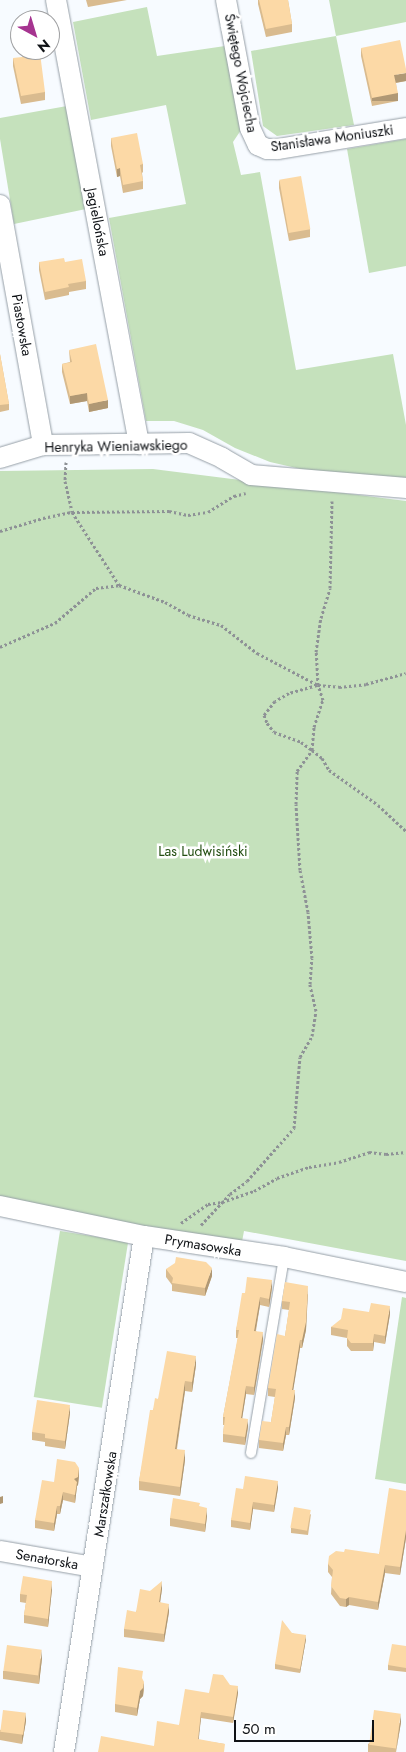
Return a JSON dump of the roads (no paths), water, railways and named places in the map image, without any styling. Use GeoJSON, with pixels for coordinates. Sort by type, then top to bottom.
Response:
{"type":"FeatureCollection","features":[{"type":"Feature","properties":{"kind":"street","name":"Jagiellońska"},"geometry":{"type":"LineString","coordinates":[[56,0],[133,402],[139,444]]}},
{"type":"Feature","properties":{"kind":"street","name":"Świętego Wojciecha"},"geometry":{"type":"LineString","coordinates":[[226,0],[250,128],[258,145]]}},
{"type":"Feature","properties":{"kind":"street","name":"Stanisława Moniuszki"},"geometry":{"type":"LineString","coordinates":[[258,145],[267,149],[278,149],[406,128]]}},
{"type":"Feature","properties":{"kind":"street","name":"Piastowska"},"geometry":{"type":"LineString","coordinates":[[0,205],[43,446]]}},
{"type":"Feature","properties":{"kind":"street","name":"Henryka Wieniawskiego"},"geometry":{"type":"LineString","coordinates":[[0,458],[43,446],[189,443],[222,458],[251,475],[406,488]]}},
{"type":"Feature","properties":{"kind":"street","name":"Prymasowska"},"geometry":{"type":"LineString","coordinates":[[0,1206],[144,1236],[284,1257],[406,1282]]}},
{"type":"Feature","properties":{"kind":"street","name":"Marszałkowska"},"geometry":{"type":"LineString","coordinates":[[64,1752],[144,1236]]}},
{"type":"Feature","properties":{"kind":"street","name":"Senatorska"},"geometry":{"type":"LineString","coordinates":[[0,1551],[93,1567]]}},
{"type":"Feature","properties":{"kind":"lane"},"geometry":{"type":"LineString","coordinates":[[251,1452],[284,1257]]}},
{"type":"Feature","properties":{"kind":"park label","name":"Las Ludwisiński"},"geometry":{"type":"Point","coordinates":[203,851]}}]}
